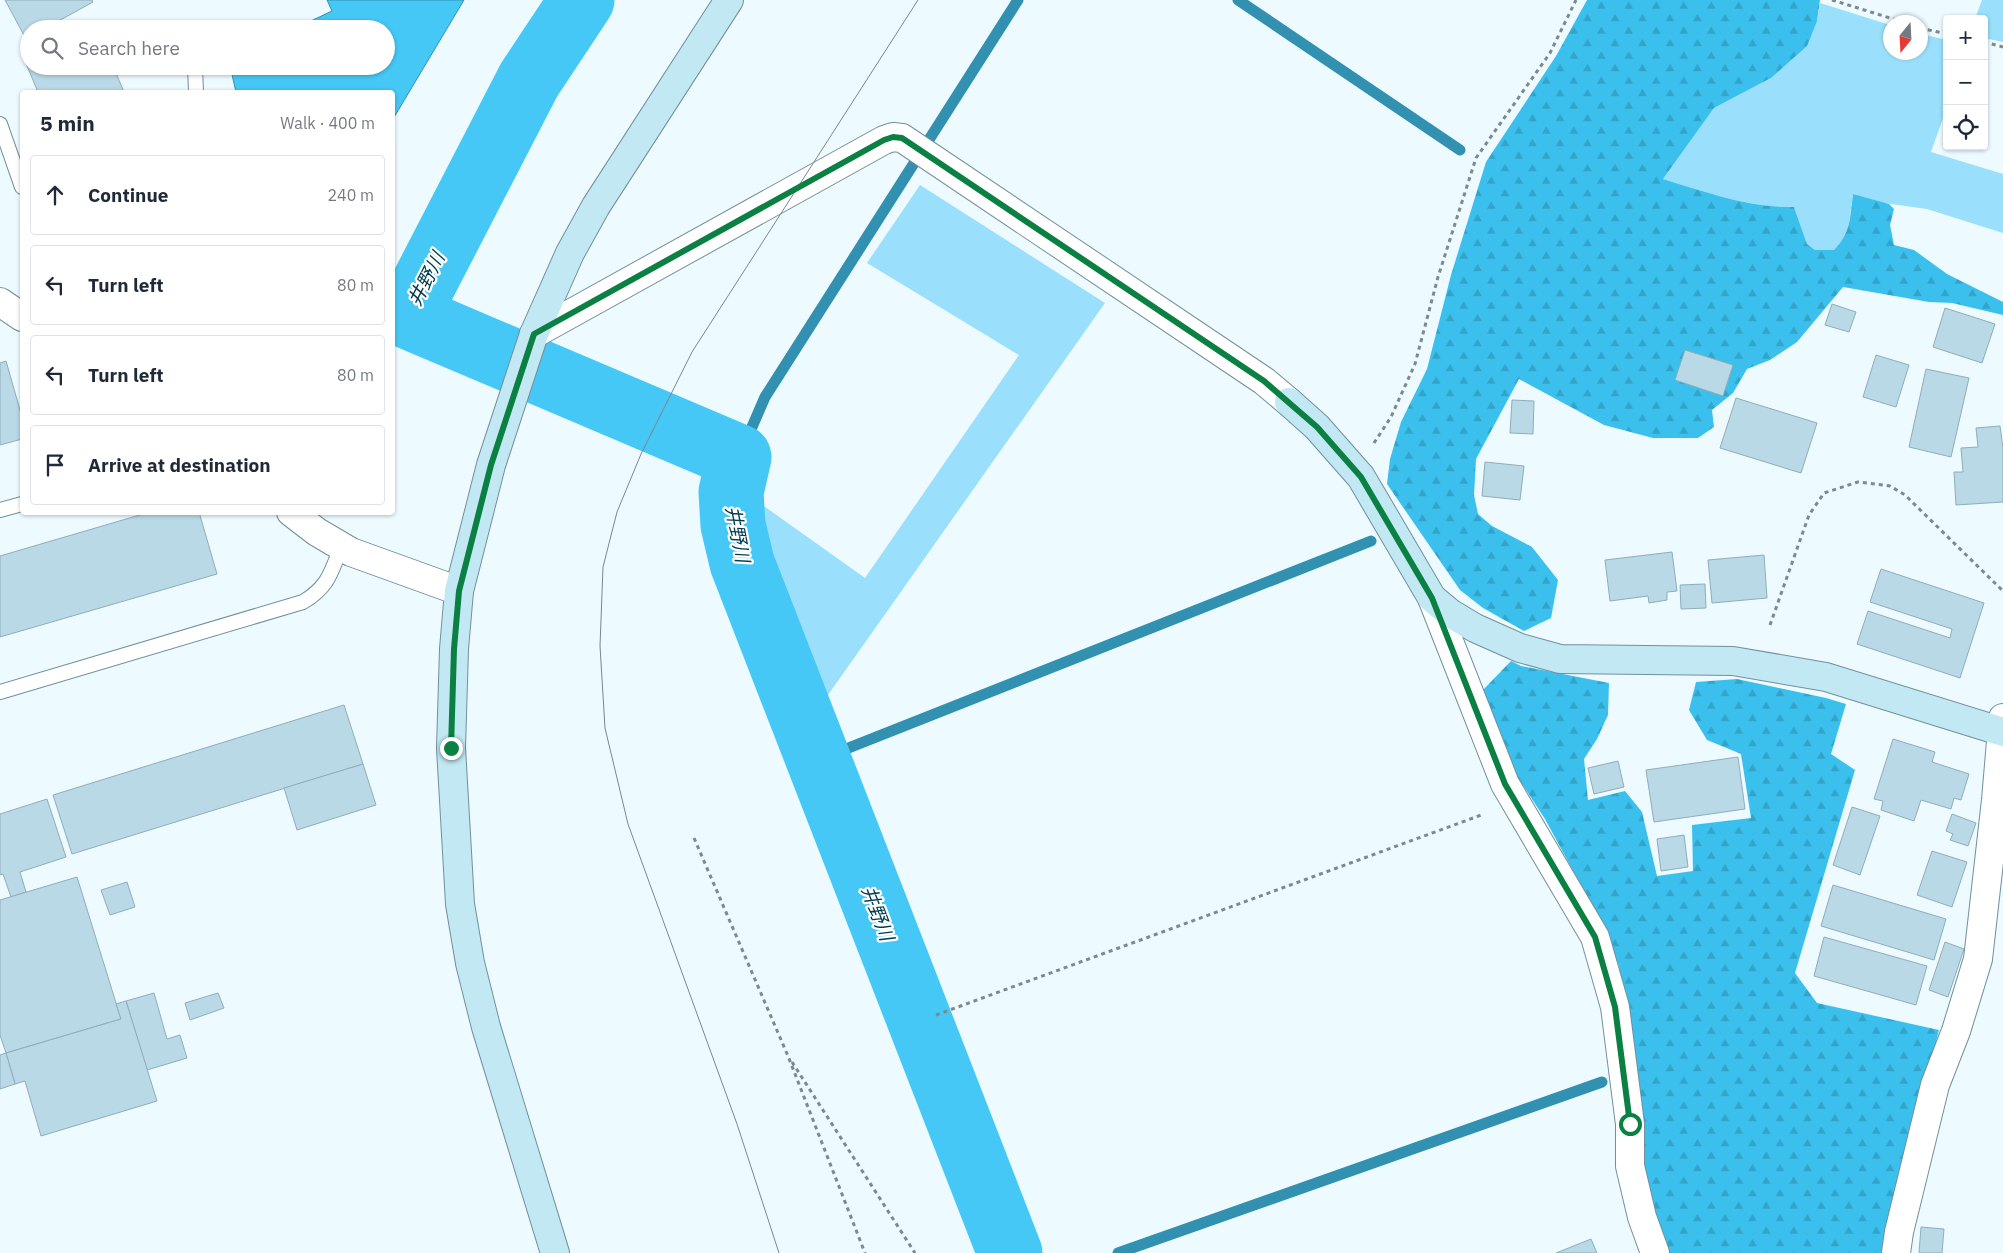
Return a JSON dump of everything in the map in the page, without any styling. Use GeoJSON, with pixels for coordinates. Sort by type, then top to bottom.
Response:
{"type":"FeatureCollection","features":[{"type":"Feature","properties":{"kind":"street"},"geometry":{"type":"LineString","coordinates":[[555,1253],[486,1027],[470,963],[460,904],[451,748],[454,649],[459,591],[491,465],[534,334],[570,254],[596,206],[728,0]]}},
{"type":"Feature","properties":{"kind":"street"},"geometry":{"type":"LineString","coordinates":[[534,334],[884,140],[893,137],[902,138],[1264,381],[1317,427],[1353,468],[1432,598],[1505,784],[1595,937],[1615,1007],[1630,1124],[1630,1166],[1642,1217],[1655,1253]]}},
{"type":"Feature","properties":{"kind":"street"},"geometry":{"type":"LineString","coordinates":[[0,302],[20,316]]}},
{"type":"Feature","properties":{"kind":"street"},"geometry":{"type":"LineString","coordinates":[[301,517],[341,547],[459,591]]}},
{"type":"Feature","properties":{"kind":"street"},"geometry":{"type":"LineString","coordinates":[[1432,598],[1450,613],[1475,628],[1520,648],[1560,659],[1734,661],[1826,677],[2002,727],[1996,800],[1978,959],[1956,1030],[1935,1085],[1901,1223],[1896,1253]]}},
{"type":"Feature","properties":{"kind":"lane"},"geometry":{"type":"LineString","coordinates":[[195,75],[196,90]]}},
{"type":"Feature","properties":{"kind":"lane"},"geometry":{"type":"LineString","coordinates":[[0,124],[20,181]]}},
{"type":"Feature","properties":{"kind":"lane"},"geometry":{"type":"LineString","coordinates":[[0,510],[20,505]]}},
{"type":"Feature","properties":{"kind":"lane"},"geometry":{"type":"LineString","coordinates":[[0,692],[303,602],[319,592],[328,580],[341,547]]}},
{"type":"Feature","properties":{"kind":"path"},"geometry":{"type":"LineString","coordinates":[[1353,468],[1376,441],[1391,417],[1415,364],[1438,277],[1476,158],[1550,52],[1576,0]]}},
{"type":"Feature","properties":{"kind":"path"},"geometry":{"type":"LineString","coordinates":[[1832,0],[1883,16]]}},
{"type":"Feature","properties":{"kind":"path"},"geometry":{"type":"LineString","coordinates":[[1928,30],[1943,33]]}},
{"type":"Feature","properties":{"kind":"path"},"geometry":{"type":"LineString","coordinates":[[1988,43],[2003,47]]}},
{"type":"Feature","properties":{"kind":"path"},"geometry":{"type":"LineString","coordinates":[[1770,625],[1809,515],[1824,493],[1858,482],[1890,486],[1905,495],[2003,591]]}},
{"type":"Feature","properties":{"kind":"path"},"geometry":{"type":"LineString","coordinates":[[936,1016],[1516,802]]}},
{"type":"Feature","properties":{"kind":"path"},"geometry":{"type":"LineString","coordinates":[[694,838],[788,1056],[865,1253]]}},
{"type":"Feature","properties":{"kind":"path"},"geometry":{"type":"LineString","coordinates":[[788,1056],[915,1253]]}},
{"type":"Feature","properties":{"kind":"shaded area"},"geometry":{"type":"Polygon","coordinates":[[[327,0],[464,0],[395,116],[395,90],[236,90],[232,75],[395,75],[395,20],[313,20],[332,11],[327,0]]]}},
{"type":"Feature","properties":{"kind":"shaded area"},"geometry":{"type":"Polygon","coordinates":[[[1982,0],[2003,0],[2003,42],[1988,39],[1988,15],[1976,15],[1982,0]]]}},
{"type":"Feature","properties":{"kind":"shaded area"},"geometry":{"type":"Polygon","coordinates":[[[1820,3],[1883,23],[1883,60],[1928,60],[1928,36],[1943,39],[1943,118],[1931,152],[2003,174],[2003,233],[1927,209],[1884,203],[1853,194],[1849,224],[1840,244],[1834,250],[1815,250],[1807,244],[1794,207],[1777,207],[1744,202],[1663,179],[1714,108],[1771,78],[1817,21],[1820,3]]]}},
{"type":"Feature","properties":{"kind":"shaded area"},"geometry":{"type":"Polygon","coordinates":[[[920,185],[1105,303],[811,719],[799,678],[753,565],[745,521],[747,494],[865,578],[1019,355],[867,263],[920,185]]]}},
{"type":"Feature","properties":{"kind":"green space"},"geometry":{"type":"Polygon","coordinates":[[[1587,0],[1820,0],[1817,21],[1807,46],[1771,78],[1714,108],[1663,179],[1744,202],[1777,207],[1794,207],[1807,244],[1815,250],[1834,250],[1840,244],[1849,224],[1853,194],[1889,204],[1894,209],[1890,225],[1894,245],[1914,250],[1947,274],[2003,302],[2003,315],[1952,303],[1929,302],[1843,287],[1797,342],[1770,360],[1747,369],[1733,393],[1712,410],[1714,427],[1698,438],[1653,438],[1604,425],[1519,379],[1476,459],[1474,495],[1478,514],[1492,526],[1532,547],[1558,580],[1551,618],[1524,631],[1483,608],[1460,590],[1387,484],[1390,459],[1401,422],[1427,369],[1451,275],[1486,162],[1556,56],[1587,0]]]}},
{"type":"Feature","properties":{"kind":"green space"},"geometry":{"type":"Polygon","coordinates":[[[1511,661],[1521,666],[1609,683],[1608,715],[1597,739],[1584,759],[1588,800],[1625,791],[1642,812],[1657,876],[1693,871],[1692,825],[1751,818],[1741,754],[1707,740],[1689,710],[1696,682],[1737,679],[1846,704],[1831,754],[1855,770],[1795,973],[1817,1003],[1939,1030],[1884,1253],[1666,1253],[1650,1210],[1641,1157],[1619,966],[1604,928],[1545,819],[1515,773],[1483,690],[1511,661]]]}},
{"type":"Feature","properties":{"kind":"building"},"geometry":{"type":"Polygon","coordinates":[[[5,0],[92,0],[93,2],[60,20],[20,20],[20,28],[5,0]]]}},
{"type":"Feature","properties":{"kind":"building"},"geometry":{"type":"Polygon","coordinates":[[[31,75],[117,75],[123,90],[37,90],[31,75]]]}},
{"type":"Feature","properties":{"kind":"building"},"geometry":{"type":"Polygon","coordinates":[[[1832,304],[1856,312],[1849,332],[1825,325],[1832,304]]]}},
{"type":"Feature","properties":{"kind":"building"},"geometry":{"type":"Polygon","coordinates":[[[1945,308],[1995,324],[1982,363],[1933,347],[1945,308]]]}},
{"type":"Feature","properties":{"kind":"building"},"geometry":{"type":"Polygon","coordinates":[[[1685,350],[1733,365],[1723,396],[1675,380],[1685,350]]]}},
{"type":"Feature","properties":{"kind":"building"},"geometry":{"type":"Polygon","coordinates":[[[1876,355],[1909,365],[1896,407],[1863,397],[1876,355]]]}},
{"type":"Feature","properties":{"kind":"building"},"geometry":{"type":"Polygon","coordinates":[[[6,361],[20,410],[20,440],[0,445],[0,363],[6,361]]]}},
{"type":"Feature","properties":{"kind":"building"},"geometry":{"type":"Polygon","coordinates":[[[1926,369],[1969,378],[1951,457],[1909,447],[1926,369]]]}},
{"type":"Feature","properties":{"kind":"building"},"geometry":{"type":"Polygon","coordinates":[[[1736,398],[1817,423],[1801,473],[1720,448],[1736,398]]]}},
{"type":"Feature","properties":{"kind":"building"},"geometry":{"type":"Polygon","coordinates":[[[1512,400],[1534,401],[1533,434],[1510,433],[1512,400]]]}},
{"type":"Feature","properties":{"kind":"building"},"geometry":{"type":"Polygon","coordinates":[[[2000,426],[2003,448],[2003,502],[1956,505],[1954,472],[1963,472],[1961,448],[1978,447],[1976,428],[2000,426]]]}},
{"type":"Feature","properties":{"kind":"building"},"geometry":{"type":"Polygon","coordinates":[[[1485,462],[1524,466],[1520,500],[1482,496],[1485,462]]]}},
{"type":"Feature","properties":{"kind":"building"},"geometry":{"type":"Polygon","coordinates":[[[140,515],[200,515],[217,574],[0,637],[0,556],[140,515]]]}},
{"type":"Feature","properties":{"kind":"building"},"geometry":{"type":"Polygon","coordinates":[[[1672,552],[1677,591],[1667,592],[1667,600],[1649,603],[1648,596],[1610,601],[1605,560],[1672,552]]]}},
{"type":"Feature","properties":{"kind":"building"},"geometry":{"type":"Polygon","coordinates":[[[1764,555],[1767,598],[1712,603],[1708,560],[1764,555]]]}},
{"type":"Feature","properties":{"kind":"building"},"geometry":{"type":"Polygon","coordinates":[[[1881,569],[1984,603],[1960,678],[1857,644],[1868,611],[1950,638],[1952,629],[1870,602],[1881,569]]]}},
{"type":"Feature","properties":{"kind":"building"},"geometry":{"type":"Polygon","coordinates":[[[1705,584],[1706,608],[1681,609],[1680,585],[1705,584]]]}},
{"type":"Feature","properties":{"kind":"building"},"geometry":{"type":"Polygon","coordinates":[[[344,705],[363,764],[72,854],[53,795],[344,705]]]}},
{"type":"Feature","properties":{"kind":"building"},"geometry":{"type":"Polygon","coordinates":[[[1893,739],[1935,752],[1932,762],[1969,774],[1961,800],[1954,798],[1951,809],[1921,800],[1914,821],[1881,810],[1883,801],[1874,799],[1893,739]]]}},
{"type":"Feature","properties":{"kind":"building"},"geometry":{"type":"Polygon","coordinates":[[[1738,757],[1745,809],[1654,822],[1646,770],[1738,757]]]}},
{"type":"Feature","properties":{"kind":"building"},"geometry":{"type":"Polygon","coordinates":[[[1618,761],[1624,787],[1594,794],[1588,768],[1618,761]]]}},
{"type":"Feature","properties":{"kind":"building"},"geometry":{"type":"Polygon","coordinates":[[[363,764],[376,805],[297,830],[284,788],[363,764]]]}},
{"type":"Feature","properties":{"kind":"building"},"geometry":{"type":"Polygon","coordinates":[[[47,799],[66,857],[20,872],[26,892],[11,897],[3,874],[0,875],[0,814],[47,799]]]}},
{"type":"Feature","properties":{"kind":"building"},"geometry":{"type":"Polygon","coordinates":[[[1852,807],[1880,816],[1860,875],[1833,865],[1852,807]]]}},
{"type":"Feature","properties":{"kind":"building"},"geometry":{"type":"Polygon","coordinates":[[[1952,814],[1976,823],[1968,846],[1950,840],[1953,834],[1946,831],[1952,814]]]}},
{"type":"Feature","properties":{"kind":"building"},"geometry":{"type":"Polygon","coordinates":[[[1684,835],[1688,867],[1661,871],[1657,839],[1684,835]]]}},
{"type":"Feature","properties":{"kind":"building"},"geometry":{"type":"Polygon","coordinates":[[[1932,851],[1967,862],[1952,907],[1917,895],[1932,851]]]}},
{"type":"Feature","properties":{"kind":"building"},"geometry":{"type":"Polygon","coordinates":[[[77,877],[121,1019],[6,1053],[0,1035],[0,900],[77,877]]]}},
{"type":"Feature","properties":{"kind":"building"},"geometry":{"type":"Polygon","coordinates":[[[127,882],[135,907],[110,915],[101,890],[127,882]]]}},
{"type":"Feature","properties":{"kind":"building"},"geometry":{"type":"Polygon","coordinates":[[[1833,885],[1946,919],[1934,960],[1821,926],[1833,885]]]}},
{"type":"Feature","properties":{"kind":"building"},"geometry":{"type":"Polygon","coordinates":[[[1824,937],[1927,966],[1916,1005],[1814,976],[1824,937]]]}},
{"type":"Feature","properties":{"kind":"building"},"geometry":{"type":"Polygon","coordinates":[[[1945,942],[1964,949],[1948,997],[1929,990],[1945,942]]]}},
{"type":"Feature","properties":{"kind":"building"},"geometry":{"type":"Polygon","coordinates":[[[154,993],[167,1039],[180,1035],[187,1058],[147,1070],[126,1001],[154,993]]]}},
{"type":"Feature","properties":{"kind":"building"},"geometry":{"type":"Polygon","coordinates":[[[218,993],[224,1008],[190,1020],[185,1003],[218,993]]]}},
{"type":"Feature","properties":{"kind":"building"},"geometry":{"type":"Polygon","coordinates":[[[126,1001],[157,1101],[41,1136],[25,1081],[15,1084],[6,1053],[121,1019],[116,1004],[126,1001]]]}},
{"type":"Feature","properties":{"kind":"building"},"geometry":{"type":"Polygon","coordinates":[[[6,1053],[15,1084],[0,1089],[0,1055],[6,1053]]]}},
{"type":"Feature","properties":{"kind":"building"},"geometry":{"type":"Polygon","coordinates":[[[1921,1227],[1944,1229],[1942,1253],[1919,1253],[1921,1227]]]}},
{"type":"Feature","properties":{"kind":"building"},"geometry":{"type":"Polygon","coordinates":[[[1591,1239],[1597,1253],[1556,1253],[1591,1239]]]}},
{"type":"Feature","properties":{"kind":"waterway","name":"井野川"},"geometry":{"type":"LineString","coordinates":[[582,0],[529,80],[407,316],[739,457],[731,492],[733,525],[742,563],[1010,1253]]}},
{"type":"Feature","properties":{"kind":"waterway"},"geometry":{"type":"LineString","coordinates":[[739,457],[765,397],[1018,0]]}},
{"type":"Feature","properties":{"kind":"waterway"},"geometry":{"type":"LineString","coordinates":[[1238,0],[1460,150]]}},
{"type":"Feature","properties":{"kind":"waterway"},"geometry":{"type":"LineString","coordinates":[[818,760],[1371,541]]}},
{"type":"Feature","properties":{"kind":"waterway"},"geometry":{"type":"LineString","coordinates":[[1118,1253],[1602,1082]]}},
{"type":"Feature","properties":{"kind":"tram line"},"geometry":{"type":"LineString","coordinates":[[779,1253],[737,1124],[628,824],[605,728],[600,646],[603,567],[617,512],[641,454],[692,352],[918,0]]}},
{"type":"Feature","properties":{"kind":"route"},"geometry":{"type":"LineString","coordinates":[[451,748],[454,649],[459,591],[491,465],[534,334],[884,140],[893,137],[902,138],[1264,381],[1317,427],[1344,455],[1361,477],[1432,598],[1505,784],[1595,937],[1615,1007],[1630,1124]]}}]}
